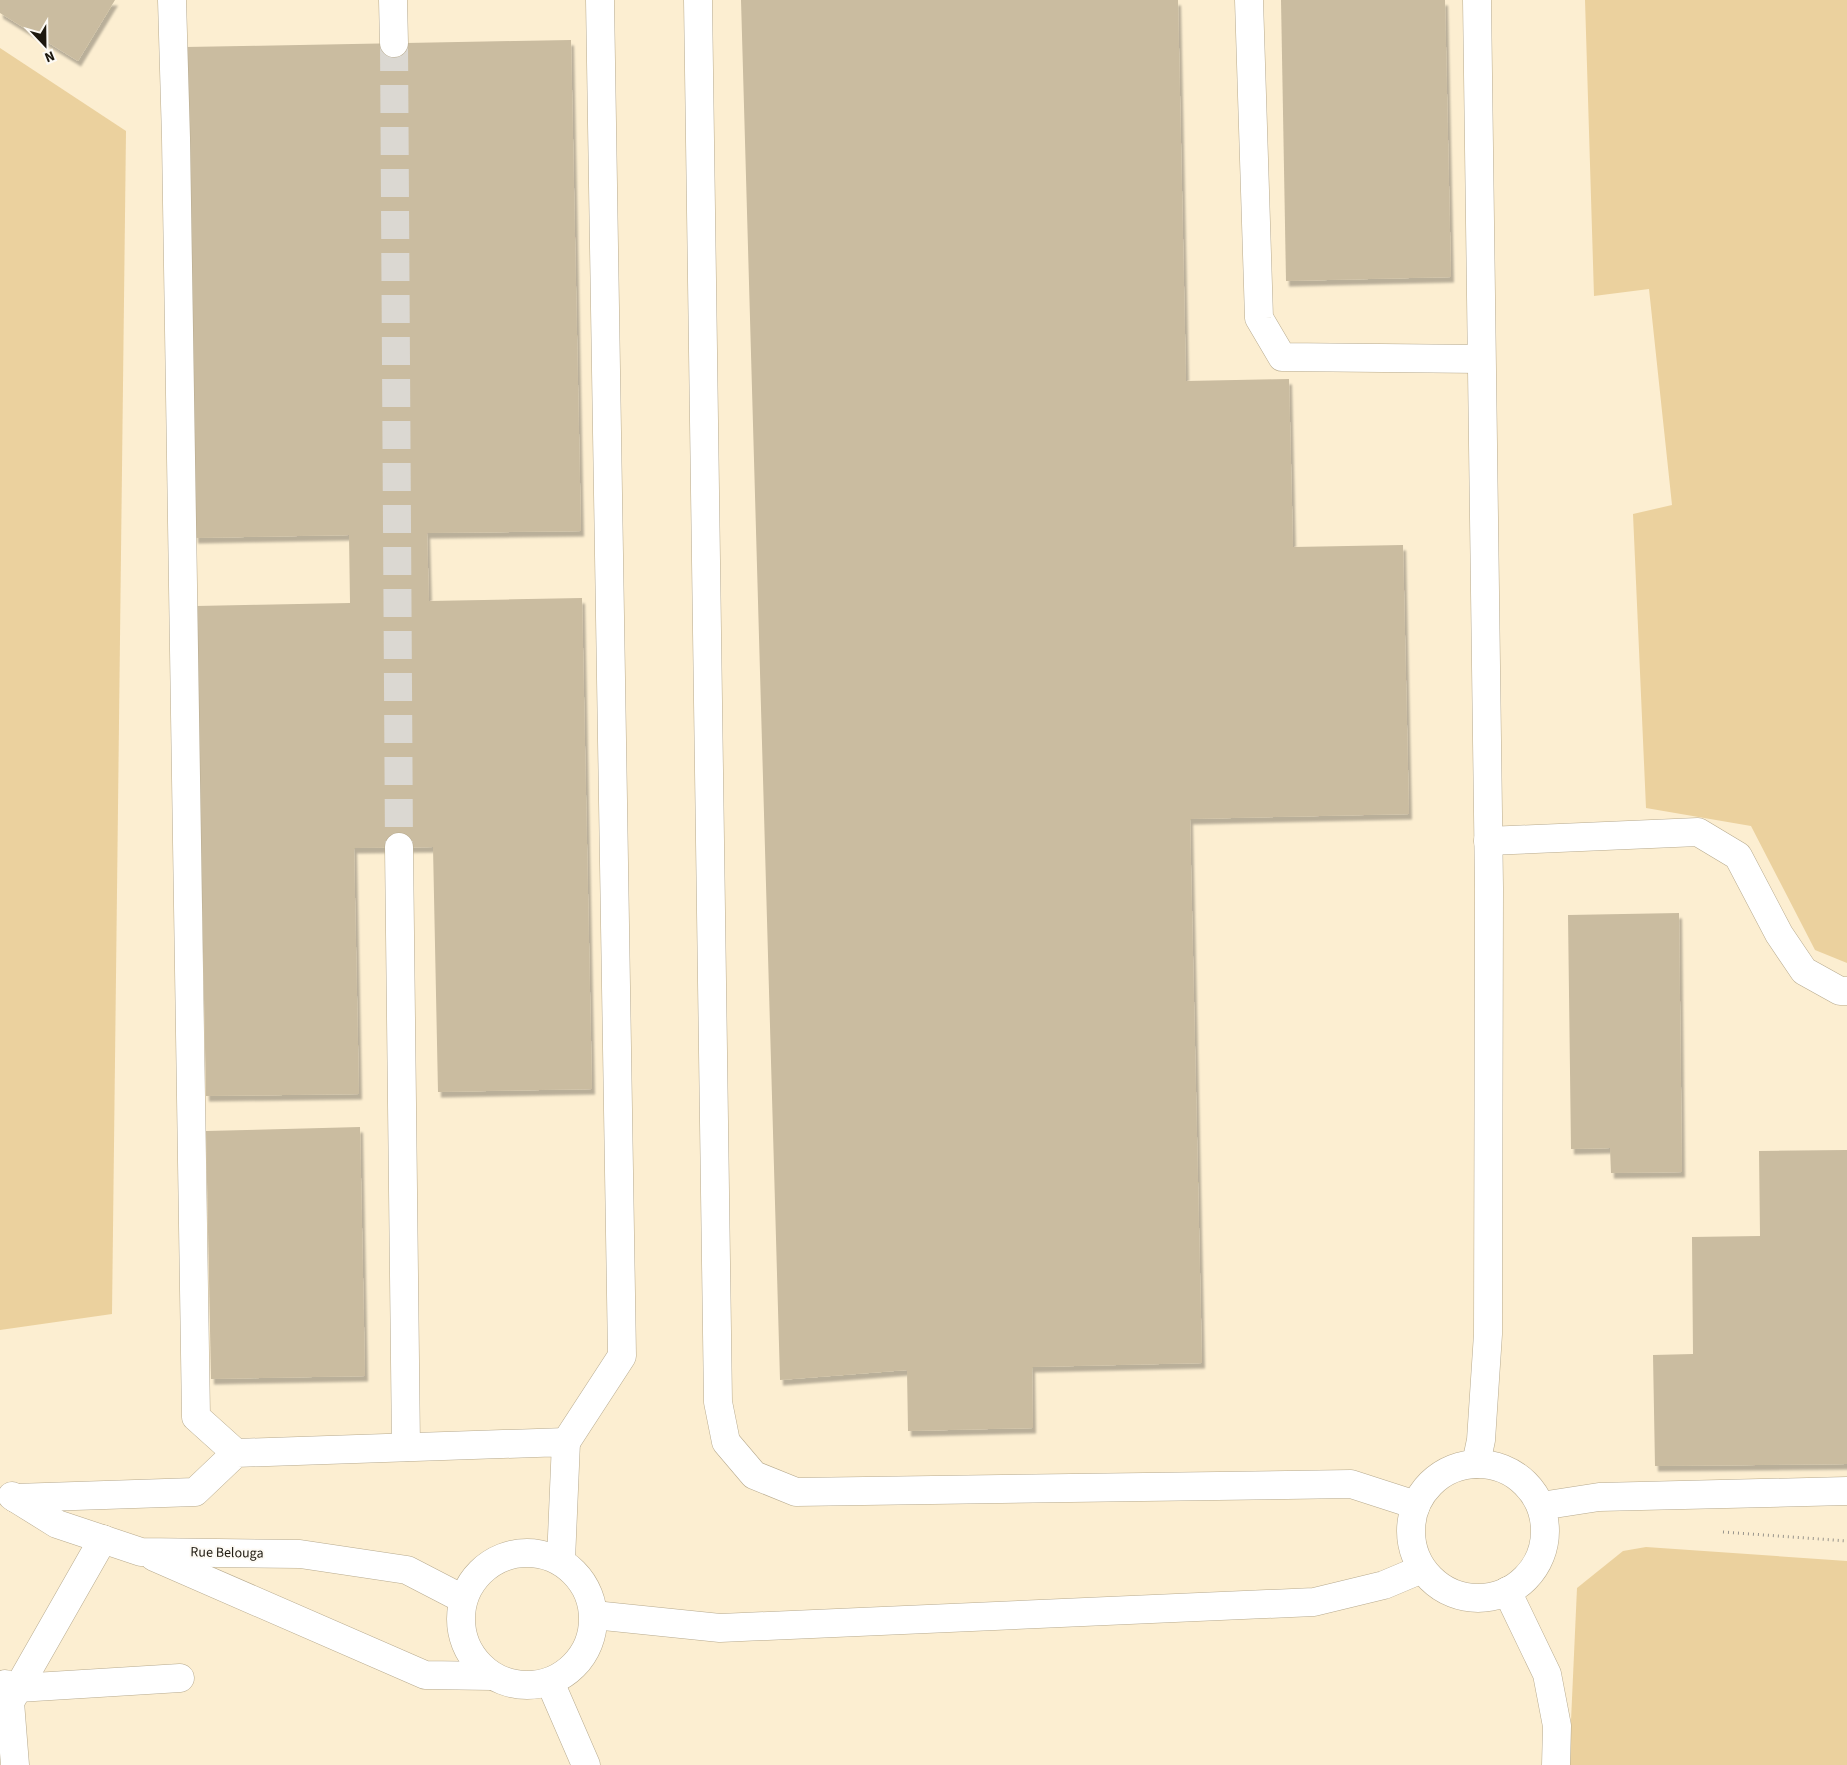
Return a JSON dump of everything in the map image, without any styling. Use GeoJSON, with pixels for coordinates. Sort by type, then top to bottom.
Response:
{"type":"FeatureCollection","features":[{"type":"Feature","properties":{"kind":"street"},"geometry":{"type":"LineString","coordinates":[[172,0],[196,1417],[236,1453]]}},
{"type":"Feature","properties":{"kind":"street"},"geometry":{"type":"LineString","coordinates":[[393,0],[394,44]]}},
{"type":"Feature","properties":{"kind":"street"},"geometry":{"type":"LineString","coordinates":[[561,1560],[566,1442],[622,1356],[600,0]]}},
{"type":"Feature","properties":{"kind":"street"},"geometry":{"type":"LineString","coordinates":[[698,0],[718,1402],[726,1442],[754,1475],[796,1492],[1351,1484],[1416,1505]]}},
{"type":"Feature","properties":{"kind":"street"},"geometry":{"type":"LineString","coordinates":[[1249,0],[1259,318],[1282,357],[1481,359]]}},
{"type":"Feature","properties":{"kind":"street"},"geometry":{"type":"LineString","coordinates":[[1476,1464],[1482,1440],[1488,1334],[1488,841],[1477,0]]}},
{"type":"Feature","properties":{"kind":"street"},"geometry":{"type":"LineString","coordinates":[[1488,841],[1698,832],[1738,856],[1779,934],[1804,971],[1840,991],[1847,991]]}},
{"type":"Feature","properties":{"kind":"street"},"geometry":{"type":"LineString","coordinates":[[399,847],[406,1447]]}},
{"type":"Feature","properties":{"kind":"street"},"geometry":{"type":"LineString","coordinates":[[8,1492],[195,1492],[236,1453],[566,1442]]}},
{"type":"Feature","properties":{"kind":"street"},"geometry":{"type":"LineString","coordinates":[[1464,1464],[1476,1464],[1491,1464],[1516,1473],[1535,1492],[1545,1516],[1546,1543],[1536,1567],[1517,1587],[1492,1597],[1466,1598],[1441,1588],[1422,1569],[1411,1545],[1411,1518],[1421,1493],[1440,1474],[1464,1464]]}},
{"type":"Feature","properties":{"kind":"street"},"geometry":{"type":"LineString","coordinates":[[1541,1506],[1599,1497],[1847,1491]]}},
{"type":"Feature","properties":{"kind":"street","name":"Rue Belouga"},"geometry":{"type":"LineString","coordinates":[[8,1492],[57,1524],[141,1552],[300,1554],[407,1570],[463,1599]]}},
{"type":"Feature","properties":{"kind":"street"},"geometry":{"type":"LineString","coordinates":[[15,1765],[9,1686],[104,1539]]}},
{"type":"Feature","properties":{"kind":"street"},"geometry":{"type":"LineString","coordinates":[[141,1552],[425,1675],[492,1676],[520,1686],[550,1682],[568,1671],[583,1655],[592,1636],[594,1614],[584,1583],[561,1560],[542,1554],[522,1552],[503,1556],[485,1566],[472,1580],[463,1599],[460,1628],[470,1656],[492,1676]]}},
{"type":"Feature","properties":{"kind":"street"},"geometry":{"type":"LineString","coordinates":[[594,1614],[720,1628],[1314,1602],[1384,1585],[1422,1569]]}},
{"type":"Feature","properties":{"kind":"street"},"geometry":{"type":"LineString","coordinates":[[1507,1591],[1548,1674],[1557,1726],[1556,1765]]}},
{"type":"Feature","properties":{"kind":"street"},"geometry":{"type":"LineString","coordinates":[[9,1686],[180,1678]]}},
{"type":"Feature","properties":{"kind":"street"},"geometry":{"type":"LineString","coordinates":[[550,1682],[586,1765]]}},
{"type":"Feature","properties":{"kind":"shaded area"},"geometry":{"type":"Polygon","coordinates":[[[0,0],[1847,0],[1847,1765],[0,1765],[0,0]]]}},
{"type":"Feature","properties":{"kind":"shaded area"},"geometry":{"type":"Polygon","coordinates":[[[1585,0],[1847,0],[1847,963],[1815,950],[1751,826],[1646,808],[1633,514],[1672,505],[1649,289],[1594,296],[1585,0]]]}},
{"type":"Feature","properties":{"kind":"shaded area"},"geometry":{"type":"Polygon","coordinates":[[[0,48],[126,131],[112,1314],[0,1330],[0,48]]]}},
{"type":"Feature","properties":{"kind":"shaded area"},"geometry":{"type":"Polygon","coordinates":[[[1646,1547],[1847,1561],[1847,1765],[1569,1765],[1577,1588],[1623,1551],[1646,1547]]]}},
{"type":"Feature","properties":{"kind":"building"},"geometry":{"type":"Polygon","coordinates":[[[0,0],[115,0],[78,61],[0,13],[0,0]]]}},
{"type":"Feature","properties":{"kind":"building"},"geometry":{"type":"Polygon","coordinates":[[[741,0],[1178,0],[1186,381],[1289,379],[1293,547],[1403,545],[1409,814],[1190,819],[1202,1363],[1032,1367],[1033,1428],[908,1431],[907,1370],[780,1380],[741,0]]]}},
{"type":"Feature","properties":{"kind":"building"},"geometry":{"type":"Polygon","coordinates":[[[1281,0],[1445,0],[1451,277],[1286,281],[1281,0]]]}},
{"type":"Feature","properties":{"kind":"building"},"geometry":{"type":"Polygon","coordinates":[[[571,40],[581,531],[427,533],[429,601],[582,598],[592,1089],[438,1092],[433,847],[354,848],[359,1094],[206,1096],[196,606],[350,603],[349,535],[195,538],[185,47],[571,40]]]}},
{"type":"Feature","properties":{"kind":"building"},"geometry":{"type":"Polygon","coordinates":[[[1679,913],[1682,1172],[1611,1173],[1610,1148],[1571,1149],[1568,915],[1679,913]]]}},
{"type":"Feature","properties":{"kind":"building"},"geometry":{"type":"Polygon","coordinates":[[[360,1127],[365,1376],[211,1379],[206,1131],[360,1127]]]}},
{"type":"Feature","properties":{"kind":"building"},"geometry":{"type":"Polygon","coordinates":[[[1847,1150],[1847,1464],[1655,1466],[1653,1355],[1693,1354],[1692,1237],[1760,1236],[1759,1151],[1847,1150]]]}},
{"type":"Feature","properties":{"kind":"tunnel"},"geometry":{"type":"LineString","coordinates":[[394,43],[399,847]]}}]}
